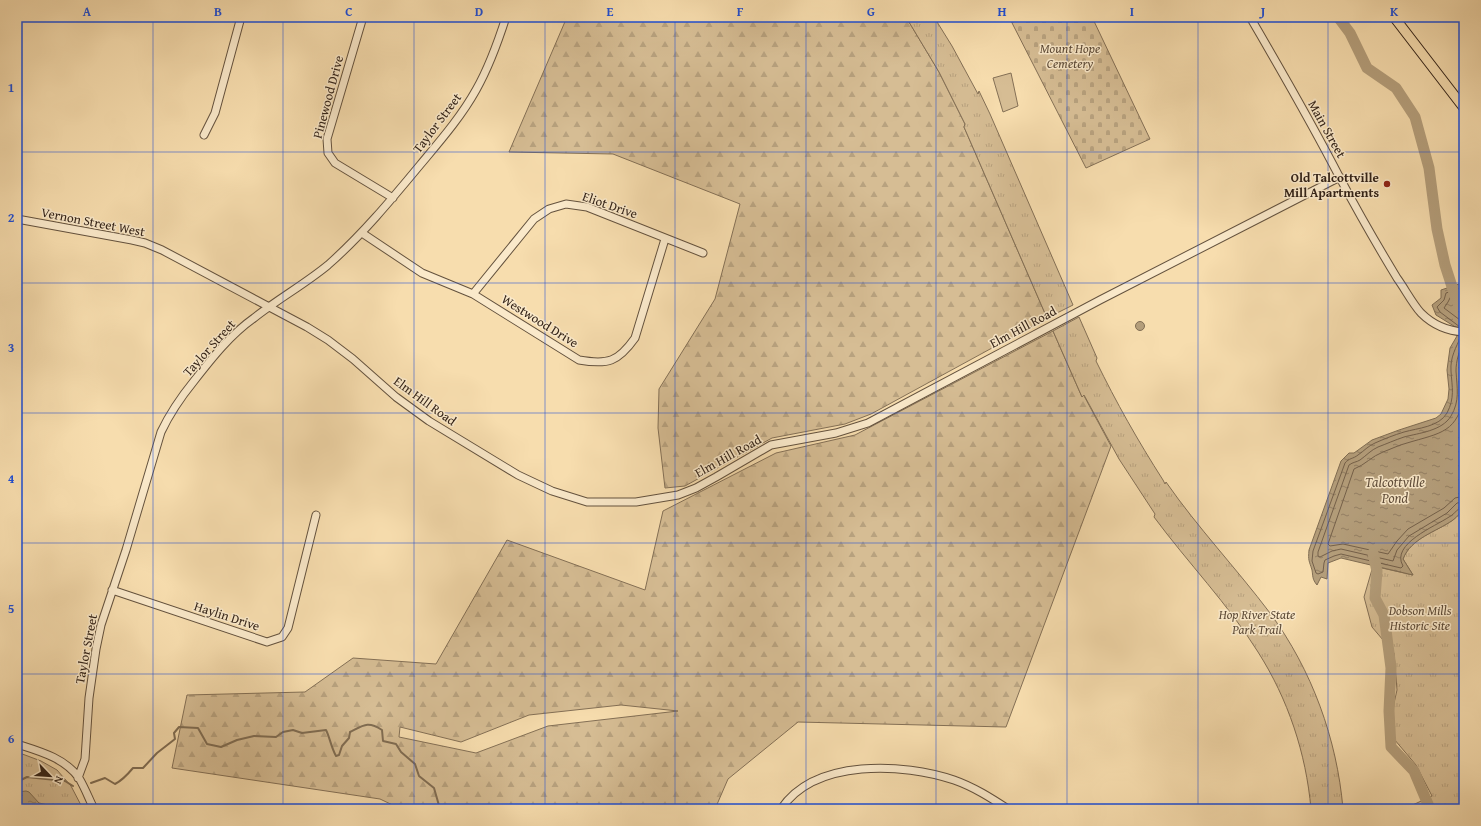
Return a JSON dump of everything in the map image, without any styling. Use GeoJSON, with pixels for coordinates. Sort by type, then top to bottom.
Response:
{"type":"FeatureCollection","features":[{"type":"Feature","properties":{"kind":"main road"},"geometry":{"type":"LineString","coordinates":[[1394,17],[1464,108]]}},
{"type":"Feature","properties":{"kind":"street"},"geometry":{"type":"LineString","coordinates":[[204,135],[215,113],[241,17]]}},
{"type":"Feature","properties":{"kind":"street","name":"Pinewood Drive"},"geometry":{"type":"LineString","coordinates":[[363,17],[327,139],[328,153],[335,164],[393,198]]}},
{"type":"Feature","properties":{"kind":"street","name":"Taylor Street"},"geometry":{"type":"LineString","coordinates":[[78,778],[85,759],[89,698],[96,649],[112,590],[126,550],[161,432],[168,416],[210,360],[233,335],[269,307],[310,279],[362,233],[393,198],[435,147],[476,90],[498,41],[506,17]]}},
{"type":"Feature","properties":{"kind":"street","name":"Main Street"},"geometry":{"type":"LineString","coordinates":[[1250,17],[1362,219],[1411,299],[1421,312],[1442,328],[1454,332],[1464,332]]}},
{"type":"Feature","properties":{"kind":"street","name":"Elm Hill Road"},"geometry":{"type":"LineString","coordinates":[[205,274],[307,327],[328,340],[410,407],[518,475],[552,491],[587,502],[636,502],[678,495],[696,488],[771,445],[836,433],[868,422],[1094,303],[1340,177]]}},
{"type":"Feature","properties":{"kind":"street","name":"Eliot Drive"},"geometry":{"type":"LineString","coordinates":[[473,294],[534,219],[549,209],[566,204],[587,207],[703,253]]}},
{"type":"Feature","properties":{"kind":"street","name":"Vernon Street West"},"geometry":{"type":"LineString","coordinates":[[17,219],[145,243],[162,250],[205,274]]}},
{"type":"Feature","properties":{"kind":"street","name":"Westwood Drive"},"geometry":{"type":"LineString","coordinates":[[362,233],[422,273],[473,294],[579,360],[597,363],[611,360],[625,352],[635,338],[665,238]]}},
{"type":"Feature","properties":{"kind":"street","name":"Haylin Drive"},"geometry":{"type":"LineString","coordinates":[[112,590],[267,642],[282,637],[288,628],[316,515]]}},
{"type":"Feature","properties":{"kind":"street"},"geometry":{"type":"LineString","coordinates":[[17,744],[55,758],[78,778],[94,809]]}},
{"type":"Feature","properties":{"kind":"street"},"geometry":{"type":"LineString","coordinates":[[781,809],[785,803],[803,788],[821,778],[840,772],[883,768],[906,769],[954,780],[976,790],[1008,809]]}},
{"type":"Feature","properties":{"kind":"green space"},"geometry":{"type":"Polygon","coordinates":[[[567,17],[906,17],[939,72],[965,124],[964,127],[1047,318],[871,414],[845,424],[772,438],[685,486],[665,488],[658,428],[659,389],[715,299],[740,204],[613,154],[509,152],[567,17]]]}},
{"type":"Feature","properties":{"kind":"green space"},"geometry":{"type":"Polygon","coordinates":[[[906,17],[934,17],[952,46],[978,94],[979,91],[1073,305],[1047,318],[964,127],[965,124],[939,72],[906,17]]]}},
{"type":"Feature","properties":{"kind":"green space","name":"Mount Hope Cemetery"},"geometry":{"type":"Polygon","coordinates":[[[1009,17],[1092,17],[1150,139],[1086,168],[1009,17]]]}},
{"type":"Feature","properties":{"kind":"green space"},"geometry":{"type":"Polygon","coordinates":[[[1011,73],[1018,106],[1003,112],[993,78],[1011,73]]]}},
{"type":"Feature","properties":{"kind":"green space","name":"Hop River State Park Trail"},"geometry":{"type":"Polygon","coordinates":[[[1079,317],[1097,358],[1096,361],[1128,421],[1165,484],[1166,482],[1191,516],[1270,613],[1298,658],[1320,706],[1328,731],[1340,783],[1343,809],[1311,809],[1305,767],[1294,727],[1287,708],[1269,670],[1234,617],[1154,517],[1155,514],[1119,459],[1084,395],[1082,397],[1053,331],[1079,317]]]}},
{"type":"Feature","properties":{"kind":"green space"},"geometry":{"type":"Polygon","coordinates":[[[1053,331],[1082,397],[1083,394],[1111,446],[1006,727],[798,722],[728,779],[715,809],[401,809],[380,799],[172,768],[187,695],[305,692],[353,658],[436,664],[507,540],[645,590],[663,511],[776,453],[855,435],[1053,331]],[[621,705],[529,715],[461,742],[400,727],[399,737],[476,753],[548,726],[678,711],[621,705]]]}},
{"type":"Feature","properties":{"kind":"green space","name":"Dobson Mills Historic Site"},"geometry":{"type":"Polygon","coordinates":[[[1464,509],[1464,809],[1404,809],[1432,796],[1416,765],[1394,739],[1392,712],[1397,690],[1394,653],[1372,627],[1364,597],[1373,566],[1413,575],[1403,559],[1407,552],[1425,536],[1453,520],[1464,509]]]}},
{"type":"Feature","properties":{"kind":"green space"},"geometry":{"type":"Polygon","coordinates":[[[17,752],[41,761],[57,770],[71,786],[83,809],[17,809],[17,752]]]}},
{"type":"Feature","properties":{"kind":"water","name":"Talcottville Pond"},"geometry":{"type":"Polygon","coordinates":[[[1462,283],[1464,284],[1464,509],[1453,520],[1418,541],[1407,552],[1403,559],[1413,575],[1341,558],[1328,563],[1327,579],[1321,577],[1317,585],[1313,579],[1309,560],[1309,550],[1341,461],[1349,453],[1354,453],[1372,440],[1436,418],[1441,414],[1448,399],[1449,389],[1447,370],[1450,348],[1457,336],[1457,328],[1436,315],[1432,305],[1441,298],[1441,290],[1462,283]]]}},
{"type":"Feature","properties":{"kind":"water"},"geometry":{"type":"Polygon","coordinates":[[[1138,322],[1142,322],[1144,326],[1142,330],[1138,330],[1136,328],[1136,324],[1138,322]]]}},
{"type":"Feature","properties":{"kind":"water"},"geometry":{"type":"Polygon","coordinates":[[[17,792],[29,792],[39,803],[48,805],[50,809],[17,809],[17,792]]]}},
{"type":"Feature","properties":{"kind":"waterway"},"geometry":{"type":"LineString","coordinates":[[1338,17],[1350,33],[1367,68],[1396,88],[1415,117],[1429,168],[1437,229],[1445,265],[1456,299]]}},
{"type":"Feature","properties":{"kind":"waterway"},"geometry":{"type":"LineString","coordinates":[[1373,553],[1377,571],[1375,598],[1384,615],[1391,668],[1389,711],[1391,747],[1414,771],[1430,809]]}},
{"type":"Feature","properties":{"kind":"waterway"},"geometry":{"type":"LineString","coordinates":[[91,783],[105,778],[115,784],[133,768],[143,768],[157,753],[175,739],[174,733],[179,727],[198,728],[207,744],[221,747],[237,740],[254,736],[276,737],[283,732],[293,730],[302,733],[326,730],[336,756],[339,755],[342,746],[349,738],[350,732],[369,725],[382,730],[383,741],[396,744],[401,752],[415,764],[419,776],[434,788],[440,809]]}},
{"type":"Feature","properties":{"kind":"waterway"},"geometry":{"type":"LineString","coordinates":[[17,782],[27,777],[65,781],[73,786]]}},
{"type":"Feature","properties":{"kind":"place","name":"Old Talcottville Mill Apartments"},"geometry":{"type":"Point","coordinates":[1387,184]}}]}
